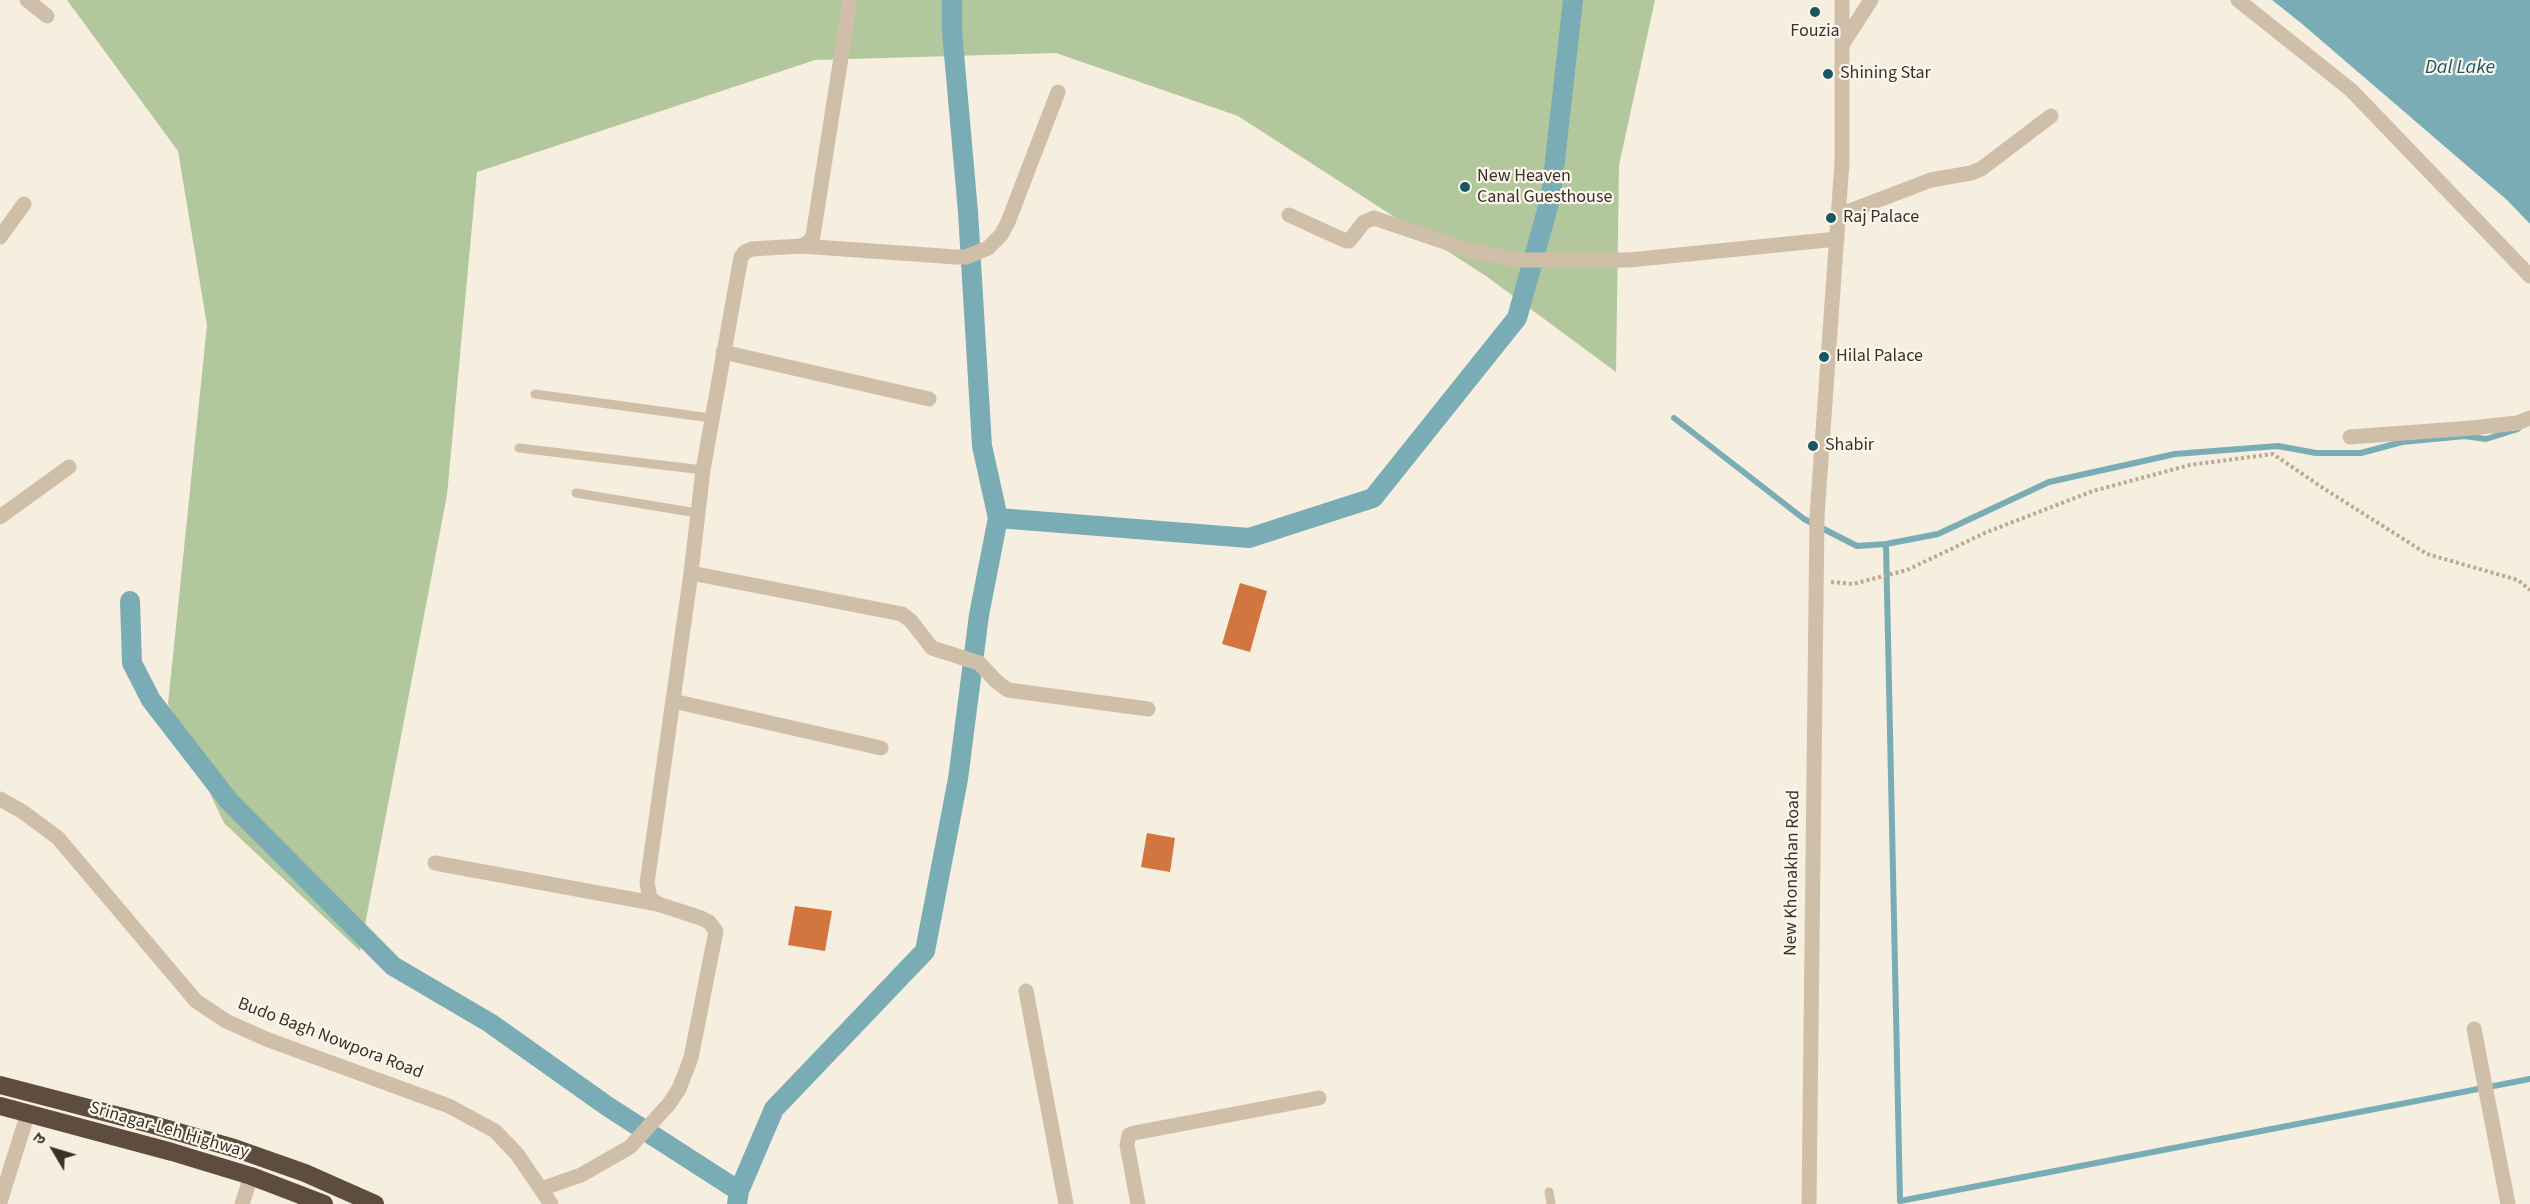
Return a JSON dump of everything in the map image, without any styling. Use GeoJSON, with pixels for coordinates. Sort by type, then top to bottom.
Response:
{"type":"FeatureCollection","features":[{"type":"Feature","properties":{"kind":"highway"},"geometry":{"type":"LineString","coordinates":[[0,1085],[234,1148],[305,1173],[375,1204]]}},
{"type":"Feature","properties":{"kind":"highway","name":"Srinagar-Leh Highway"},"geometry":{"type":"LineString","coordinates":[[0,1106],[251,1176],[324,1204]]}},
{"type":"Feature","properties":{"kind":"street"},"geometry":{"type":"LineString","coordinates":[[27,0],[47,16]]}},
{"type":"Feature","properties":{"kind":"street"},"geometry":{"type":"LineString","coordinates":[[801,246],[809,242],[813,236],[850,0]]}},
{"type":"Feature","properties":{"kind":"street","name":"New Khonakhan Road"},"geometry":{"type":"LineString","coordinates":[[1809,1204],[1816,543],[1842,162],[1842,0]]}},
{"type":"Feature","properties":{"kind":"street"},"geometry":{"type":"LineString","coordinates":[[1842,45],[1871,0]]}},
{"type":"Feature","properties":{"kind":"street"},"geometry":{"type":"LineString","coordinates":[[2238,0],[2351,90],[2530,276]]}},
{"type":"Feature","properties":{"kind":"street"},"geometry":{"type":"LineString","coordinates":[[658,904],[650,898],[647,883],[691,573],[703,470],[741,257],[752,249],[801,246],[966,256],[988,248],[1001,235],[1008,222],[1058,92]]}},
{"type":"Feature","properties":{"kind":"street"},"geometry":{"type":"LineString","coordinates":[[1839,215],[1931,180],[1981,169],[2051,116]]}},
{"type":"Feature","properties":{"kind":"street"},"geometry":{"type":"LineString","coordinates":[[0,237],[24,204]]}},
{"type":"Feature","properties":{"kind":"street"},"geometry":{"type":"LineString","coordinates":[[1289,215],[1346,241],[1350,241],[1364,222],[1374,218],[1481,253],[1518,260],[1629,260],[1837,239]]}},
{"type":"Feature","properties":{"kind":"street"},"geometry":{"type":"LineString","coordinates":[[723,352],[929,399]]}},
{"type":"Feature","properties":{"kind":"street"},"geometry":{"type":"LineString","coordinates":[[2350,437],[2483,427],[2517,423],[2530,418]]}},
{"type":"Feature","properties":{"kind":"street"},"geometry":{"type":"LineString","coordinates":[[0,518],[69,467]]}},
{"type":"Feature","properties":{"kind":"street"},"geometry":{"type":"LineString","coordinates":[[691,573],[902,614],[911,621],[932,648],[979,663],[1003,687],[1019,693],[1148,709]]}},
{"type":"Feature","properties":{"kind":"street"},"geometry":{"type":"LineString","coordinates":[[673,701],[881,748]]}},
{"type":"Feature","properties":{"kind":"street","name":"Budo Bagh Nowpora Road"},"geometry":{"type":"LineString","coordinates":[[0,799],[23,812],[58,838],[196,1001],[226,1021],[266,1039],[449,1106],[495,1131],[517,1154],[551,1204]]}},
{"type":"Feature","properties":{"kind":"street"},"geometry":{"type":"LineString","coordinates":[[435,863],[658,904],[701,918],[709,922],[716,931],[691,1058],[679,1089],[653,1124],[630,1147],[581,1175],[541,1189]]}},
{"type":"Feature","properties":{"kind":"street"},"geometry":{"type":"LineString","coordinates":[[1026,991],[1066,1204]]}},
{"type":"Feature","properties":{"kind":"street"},"geometry":{"type":"LineString","coordinates":[[2474,1029],[2508,1204]]}},
{"type":"Feature","properties":{"kind":"street"},"geometry":{"type":"LineString","coordinates":[[1138,1204],[1127,1145],[1130,1135],[1134,1132],[1319,1098]]}},
{"type":"Feature","properties":{"kind":"street"},"geometry":{"type":"LineString","coordinates":[[0,1203],[28,1113]]}},
{"type":"Feature","properties":{"kind":"street"},"geometry":{"type":"LineString","coordinates":[[242,1204],[251,1176]]}},
{"type":"Feature","properties":{"kind":"lane"},"geometry":{"type":"LineString","coordinates":[[535,394],[711,418]]}},
{"type":"Feature","properties":{"kind":"lane"},"geometry":{"type":"LineString","coordinates":[[519,448],[703,470]]}},
{"type":"Feature","properties":{"kind":"lane"},"geometry":{"type":"LineString","coordinates":[[576,493],[697,513]]}},
{"type":"Feature","properties":{"kind":"lane"},"geometry":{"type":"LineString","coordinates":[[1549,1192],[1551,1204]]}},
{"type":"Feature","properties":{"kind":"path"},"geometry":{"type":"LineString","coordinates":[[1853,584],[1907,570],[1987,532],[2093,491],[2190,465],[2273,454],[2427,554],[2518,580],[2530,590]]}},
{"type":"Feature","properties":{"kind":"green space"},"geometry":{"type":"Polygon","coordinates":[[[67,0],[1655,0],[1619,165],[1616,372],[1486,276],[1238,116],[1056,53],[815,60],[477,172],[447,495],[360,951],[224,823],[168,704],[207,325],[178,151],[67,0]]]}},
{"type":"Feature","properties":{"kind":"water","name":"Dal Lake"},"geometry":{"type":"Polygon","coordinates":[[[2272,0],[2530,0],[2530,224],[2507,200],[2272,0]]]}},
{"type":"Feature","properties":{"kind":"building"},"geometry":{"type":"Polygon","coordinates":[[[1240,583],[1267,591],[1250,652],[1222,644],[1240,583]]]}},
{"type":"Feature","properties":{"kind":"building"},"geometry":{"type":"Polygon","coordinates":[[[1147,833],[1175,838],[1170,872],[1141,867],[1147,833]]]}},
{"type":"Feature","properties":{"kind":"building"},"geometry":{"type":"Polygon","coordinates":[[[795,906],[832,911],[825,951],[788,945],[795,906]]]}},
{"type":"Feature","properties":{"kind":"waterway"},"geometry":{"type":"LineString","coordinates":[[737,1204],[739,1191],[774,1109],[925,951],[958,779],[979,615],[998,518],[982,446],[968,212],[952,31],[952,0]]}},
{"type":"Feature","properties":{"kind":"waterway"},"geometry":{"type":"LineString","coordinates":[[998,518],[1249,538],[1373,498],[1517,318],[1551,196],[1573,0]]}},
{"type":"Feature","properties":{"kind":"waterway"},"geometry":{"type":"LineString","coordinates":[[1674,418],[1804,519],[1857,546],[1886,544],[1938,534],[2049,482],[2175,454],[2278,446],[2316,453],[2361,453],[2402,442],[2465,436],[2486,439],[2518,429]]}},
{"type":"Feature","properties":{"kind":"waterway"},"geometry":{"type":"LineString","coordinates":[[1886,544],[1900,1201],[2530,1079]]}},
{"type":"Feature","properties":{"kind":"waterway"},"geometry":{"type":"LineString","coordinates":[[130,601],[132,663],[151,700],[229,801],[393,966],[490,1023],[607,1106],[739,1191]]}},
{"type":"Feature","properties":{"kind":"place","name":"Fouzia"},"geometry":{"type":"Point","coordinates":[1815,12]}},
{"type":"Feature","properties":{"kind":"place","name":"Shining Star"},"geometry":{"type":"Point","coordinates":[1828,74]}},
{"type":"Feature","properties":{"kind":"place","name":"New Heaven Canal Guesthouse"},"geometry":{"type":"Point","coordinates":[1465,187]}},
{"type":"Feature","properties":{"kind":"place","name":"Raj Palace"},"geometry":{"type":"Point","coordinates":[1831,218]}},
{"type":"Feature","properties":{"kind":"place","name":"Hilal Palace"},"geometry":{"type":"Point","coordinates":[1824,357]}},
{"type":"Feature","properties":{"kind":"place","name":"Shabir"},"geometry":{"type":"Point","coordinates":[1813,446]}}]}
